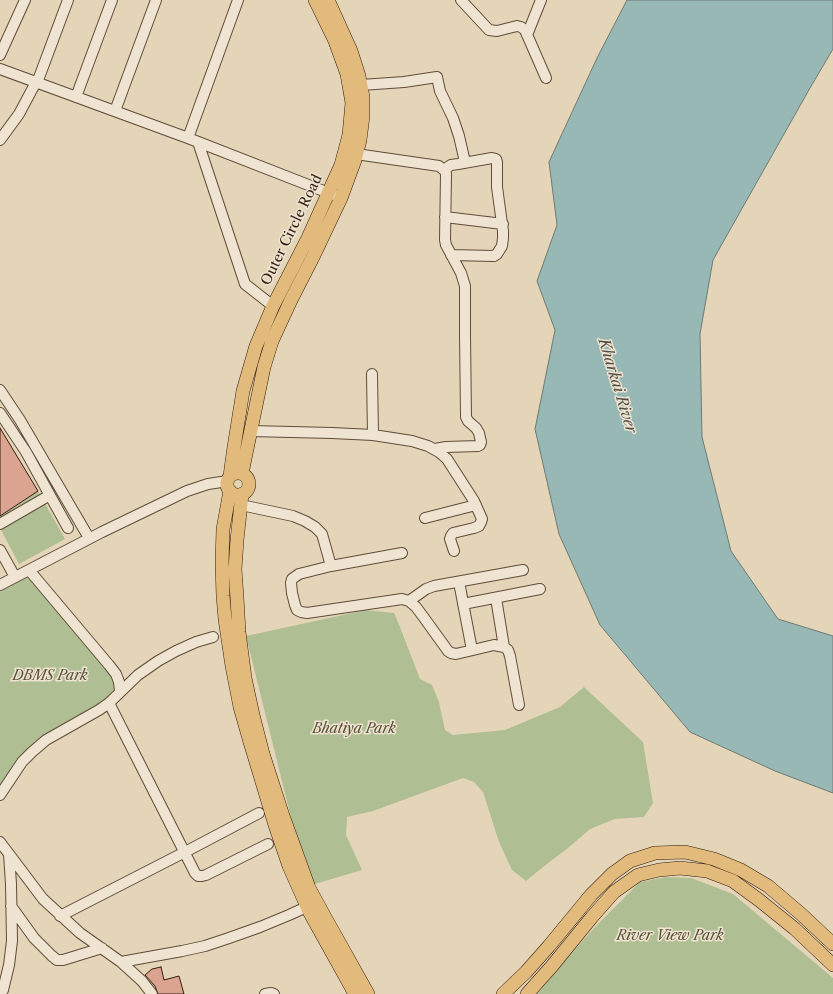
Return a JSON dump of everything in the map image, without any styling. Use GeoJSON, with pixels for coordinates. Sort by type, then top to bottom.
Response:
{"type":"FeatureCollection","features":[{"type":"Feature","properties":{"kind":"main road","name":"Outer Circle Road"},"geometry":{"type":"LineString","coordinates":[[235,487],[234,447],[243,391],[256,346],[273,306],[308,238],[341,165],[349,135],[352,103],[347,74],[335,41],[315,0]]}},
{"type":"Feature","properties":{"kind":"main road","name":"Outer Circle Road"},"geometry":{"type":"LineString","coordinates":[[235,487],[250,431],[264,367],[272,341],[341,198],[355,160],[360,140],[363,116],[363,97],[360,76],[351,51],[328,0]]}},
{"type":"Feature","properties":{"kind":"main road"},"geometry":{"type":"LineString","coordinates":[[235,487],[237,540],[236,569],[239,632],[253,715],[265,761],[307,881],[312,904],[355,994]]}},
{"type":"Feature","properties":{"kind":"main road"},"geometry":{"type":"LineString","coordinates":[[235,487],[224,529],[222,563],[225,619],[240,707],[289,866],[368,994]]}},
{"type":"Feature","properties":{"kind":"main road"},"geometry":{"type":"LineString","coordinates":[[503,994],[526,972],[591,894],[612,874],[630,861],[655,853],[685,852],[714,859],[741,870],[768,886],[833,944]]}},
{"type":"Feature","properties":{"kind":"main road"},"geometry":{"type":"LineString","coordinates":[[527,994],[614,892],[638,875],[666,869],[680,868],[706,871],[733,882],[789,924],[833,965]]}},
{"type":"Feature","properties":{"kind":"street"},"geometry":{"type":"LineString","coordinates":[[0,55],[25,0]]}},
{"type":"Feature","properties":{"kind":"street"},"geometry":{"type":"LineString","coordinates":[[0,140],[19,114],[35,84],[37,83],[68,0]]}},
{"type":"Feature","properties":{"kind":"street"},"geometry":{"type":"LineString","coordinates":[[76,97],[112,0]]}},
{"type":"Feature","properties":{"kind":"street"},"geometry":{"type":"LineString","coordinates":[[115,111],[156,0]]}},
{"type":"Feature","properties":{"kind":"street"},"geometry":{"type":"LineString","coordinates":[[188,138],[238,0]]}},
{"type":"Feature","properties":{"kind":"street"},"geometry":{"type":"LineString","coordinates":[[461,0],[489,30],[497,31],[517,26],[525,30],[546,78]]}},
{"type":"Feature","properties":{"kind":"street"},"geometry":{"type":"LineString","coordinates":[[527,35],[540,0]]}},
{"type":"Feature","properties":{"kind":"street"},"geometry":{"type":"LineString","coordinates":[[0,69],[188,138],[341,198]]}},
{"type":"Feature","properties":{"kind":"street"},"geometry":{"type":"LineString","coordinates":[[361,84],[404,82],[437,77],[440,91],[459,136],[465,162]]}},
{"type":"Feature","properties":{"kind":"street"},"geometry":{"type":"LineString","coordinates":[[198,142],[245,284],[273,306]]}},
{"type":"Feature","properties":{"kind":"street"},"geometry":{"type":"LineString","coordinates":[[356,154],[439,166],[445,170],[445,240],[446,245],[461,272],[465,286],[466,417],[468,421],[476,428],[481,442],[478,446],[434,449]]}},
{"type":"Feature","properties":{"kind":"street"},"geometry":{"type":"LineString","coordinates":[[445,170],[451,166],[465,162],[495,158],[497,160],[497,187],[503,224],[502,246],[497,254],[491,256],[451,255]]}},
{"type":"Feature","properties":{"kind":"street"},"geometry":{"type":"LineString","coordinates":[[445,217],[503,224]]}},
{"type":"Feature","properties":{"kind":"street"},"geometry":{"type":"LineString","coordinates":[[372,374],[373,435]]}},
{"type":"Feature","properties":{"kind":"street"},"geometry":{"type":"LineString","coordinates":[[0,390],[20,420],[88,538]]}},
{"type":"Feature","properties":{"kind":"street"},"geometry":{"type":"LineString","coordinates":[[0,413],[26,452],[68,528]]}},
{"type":"Feature","properties":{"kind":"street"},"geometry":{"type":"LineString","coordinates":[[250,431],[373,435],[412,441],[434,449],[447,459],[482,518],[479,526],[453,533],[450,539],[454,551]]}},
{"type":"Feature","properties":{"kind":"street"},"geometry":{"type":"LineString","coordinates":[[0,585],[88,538],[187,491],[208,484],[235,487],[315,526],[322,534],[331,566]]}},
{"type":"Feature","properties":{"kind":"street"},"geometry":{"type":"LineString","coordinates":[[0,524],[50,495]]}},
{"type":"Feature","properties":{"kind":"street"},"geometry":{"type":"LineString","coordinates":[[425,518],[476,506]]}},
{"type":"Feature","properties":{"kind":"street"},"geometry":{"type":"LineString","coordinates":[[0,550],[15,577]]}},
{"type":"Feature","properties":{"kind":"street"},"geometry":{"type":"LineString","coordinates":[[402,552],[299,574],[292,579],[291,583],[297,610],[306,613],[402,599],[409,601],[422,615],[451,653],[456,654],[494,645],[504,647],[508,650],[519,705]]}},
{"type":"Feature","properties":{"kind":"street"},"geometry":{"type":"LineString","coordinates":[[29,570],[110,666],[116,674],[120,691]]}},
{"type":"Feature","properties":{"kind":"street"},"geometry":{"type":"LineString","coordinates":[[409,601],[426,589],[434,586],[523,570]]}},
{"type":"Feature","properties":{"kind":"street"},"geometry":{"type":"LineString","coordinates":[[459,582],[472,650]]}},
{"type":"Feature","properties":{"kind":"street"},"geometry":{"type":"LineString","coordinates":[[463,604],[540,589]]}},
{"type":"Feature","properties":{"kind":"street"},"geometry":{"type":"LineString","coordinates":[[496,598],[504,647]]}},
{"type":"Feature","properties":{"kind":"street"},"geometry":{"type":"LineString","coordinates":[[0,795],[22,762],[46,740],[99,710],[138,675],[158,661],[196,642],[214,637]]}},
{"type":"Feature","properties":{"kind":"street"},"geometry":{"type":"LineString","coordinates":[[109,702],[195,873],[198,876],[202,876],[268,844]]}},
{"type":"Feature","properties":{"kind":"street"},"geometry":{"type":"LineString","coordinates":[[60,916],[259,813]]}},
{"type":"Feature","properties":{"kind":"street"},"geometry":{"type":"LineString","coordinates":[[0,842],[43,899],[80,933],[121,962],[142,981],[152,994]]}},
{"type":"Feature","properties":{"kind":"street"},"geometry":{"type":"LineString","coordinates":[[0,994],[3,990],[9,965],[12,940],[9,854]]}},
{"type":"Feature","properties":{"kind":"street"},"geometry":{"type":"LineString","coordinates":[[121,962],[205,946],[260,927],[312,904]]}},
{"type":"Feature","properties":{"kind":"street"},"geometry":{"type":"LineString","coordinates":[[12,906],[34,938],[57,960],[62,960],[102,948]]}},
{"type":"Feature","properties":{"kind":"street"},"geometry":{"type":"LineString","coordinates":[[265,994],[274,994]]}},
{"type":"Feature","properties":{"kind":"green space"},"geometry":{"type":"Polygon","coordinates":[[[38,491],[65,539],[19,564],[0,528],[0,516],[38,491]]]}},
{"type":"Feature","properties":{"kind":"green space","name":"DBMS Park"},"geometry":{"type":"Polygon","coordinates":[[[29,574],[117,678],[114,690],[100,704],[31,747],[0,790],[0,591],[29,574]]]}},
{"type":"Feature","properties":{"kind":"green space","name":"Bhatiya Park"},"geometry":{"type":"Polygon","coordinates":[[[366,610],[394,613],[420,679],[432,685],[439,702],[445,730],[453,735],[505,730],[560,707],[584,687],[643,742],[653,803],[644,817],[615,819],[590,829],[526,881],[512,870],[499,842],[483,792],[474,782],[463,778],[373,811],[347,817],[346,835],[362,870],[308,886],[246,636],[366,610]]]}},
{"type":"Feature","properties":{"kind":"green space","name":"River View Park"},"geometry":{"type":"Polygon","coordinates":[[[666,877],[691,878],[733,894],[833,978],[833,994],[534,994],[598,924],[640,882],[666,877]]]}},
{"type":"Feature","properties":{"kind":"water","name":"Kharkai River"},"geometry":{"type":"Polygon","coordinates":[[[627,0],[833,0],[833,49],[713,260],[700,334],[702,437],[731,551],[778,619],[833,636],[833,793],[775,771],[690,732],[600,625],[559,534],[535,429],[555,330],[537,281],[557,225],[549,162],[597,58],[627,0]]]}},
{"type":"Feature","properties":{"kind":"building"},"geometry":{"type":"Polygon","coordinates":[[[0,428],[38,491],[0,516],[0,428]]]}},
{"type":"Feature","properties":{"kind":"building"},"geometry":{"type":"Polygon","coordinates":[[[161,967],[164,980],[179,976],[184,994],[158,994],[155,986],[145,975],[152,969],[161,967]]]}}]}
